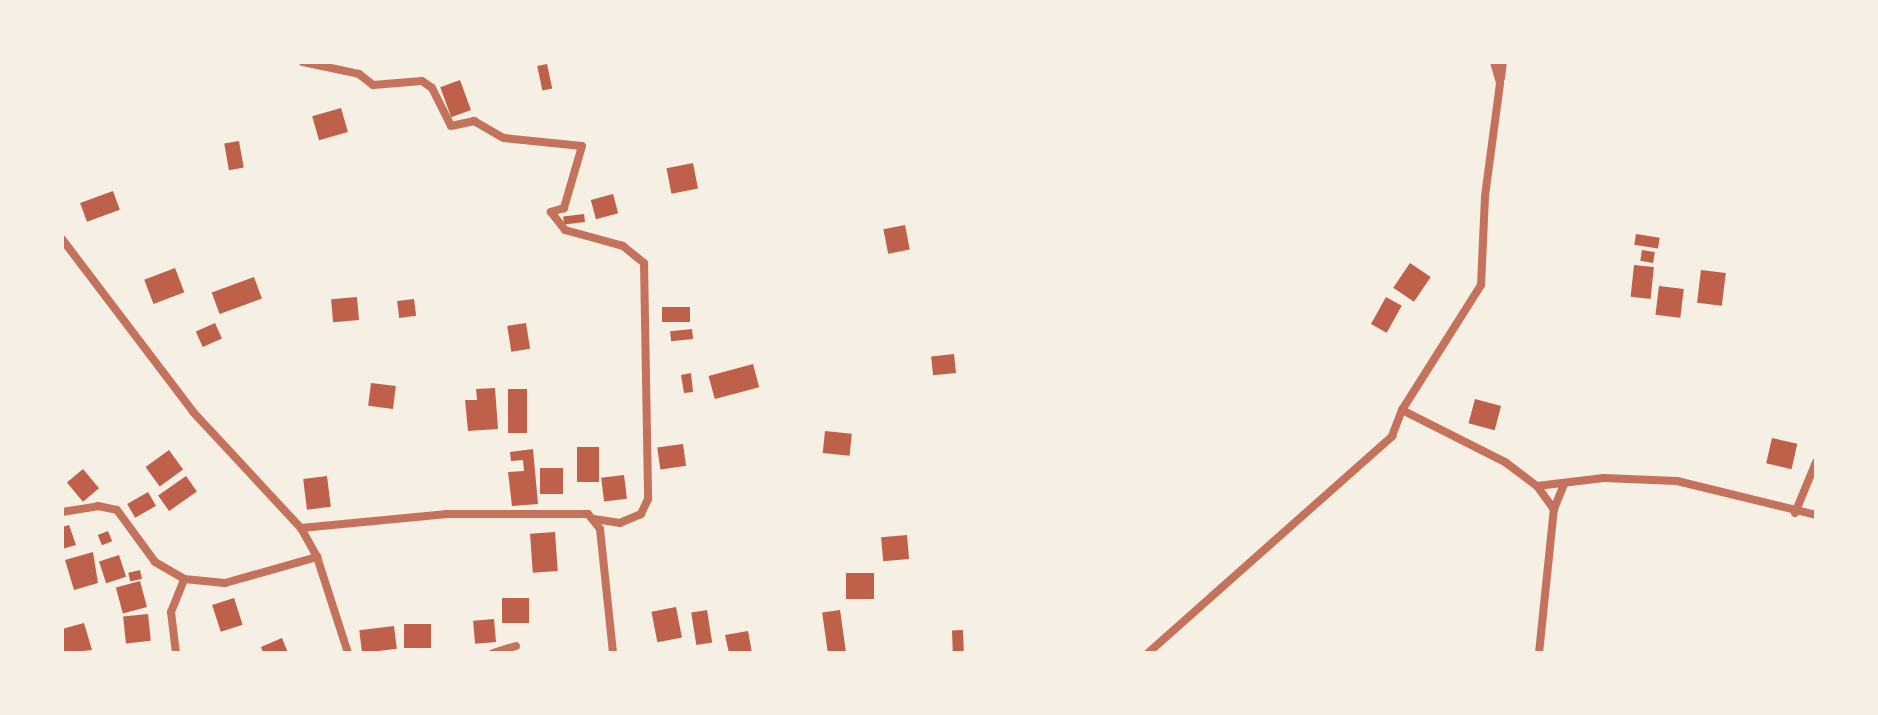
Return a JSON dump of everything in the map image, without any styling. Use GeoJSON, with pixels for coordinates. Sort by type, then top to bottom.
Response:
{"type":"FeatureCollection","features":[{"type":"Feature","properties":{"kind":"street"},"geometry":{"type":"LineString","coordinates":[[301,528],[447,514],[576,512],[620,523],[641,514],[648,499],[644,263],[623,246],[565,230],[551,212],[564,208],[582,146],[504,138],[474,121],[451,126],[432,88],[422,81],[373,85],[359,74],[303,62]]}},
{"type":"Feature","properties":{"kind":"street"},"geometry":{"type":"LineString","coordinates":[[1494,62],[1500,83]]}},
{"type":"Feature","properties":{"kind":"street"},"geometry":{"type":"LineString","coordinates":[[1148,653],[1392,436],[1402,410],[1481,285],[1485,196],[1503,62]]}},
{"type":"Feature","properties":{"kind":"street"},"geometry":{"type":"LineString","coordinates":[[62,239],[194,413],[301,528],[317,557],[348,653]]}},
{"type":"Feature","properties":{"kind":"street"},"geometry":{"type":"LineString","coordinates":[[1402,410],[1505,462],[1537,486],[1554,509]]}},
{"type":"Feature","properties":{"kind":"street"},"geometry":{"type":"LineString","coordinates":[[1795,513],[1816,462]]}},
{"type":"Feature","properties":{"kind":"street"},"geometry":{"type":"LineString","coordinates":[[1537,486],[1604,478],[1677,481],[1795,513],[1816,515]]}},
{"type":"Feature","properties":{"kind":"street"},"geometry":{"type":"LineString","coordinates":[[1539,653],[1554,509],[1564,484]]}},
{"type":"Feature","properties":{"kind":"street"},"geometry":{"type":"LineString","coordinates":[[63,509],[98,506],[117,510],[155,562],[184,579],[225,583],[317,557]]}},
{"type":"Feature","properties":{"kind":"street"},"geometry":{"type":"LineString","coordinates":[[595,519],[613,653]]}},
{"type":"Feature","properties":{"kind":"street"},"geometry":{"type":"LineString","coordinates":[[176,653],[171,612],[184,579]]}},
{"type":"Feature","properties":{"kind":"street"},"geometry":{"type":"LineString","coordinates":[[493,653],[516,646]]}},
{"type":"Feature","properties":{"kind":"building"},"geometry":{"type":"Polygon","coordinates":[[[547,64],[552,88],[542,91],[537,66],[547,64]]]}},
{"type":"Feature","properties":{"kind":"building"},"geometry":{"type":"Polygon","coordinates":[[[460,80],[471,110],[451,117],[440,87],[460,80]]]}},
{"type":"Feature","properties":{"kind":"building"},"geometry":{"type":"Polygon","coordinates":[[[341,108],[348,132],[319,140],[312,116],[341,108]]]}},
{"type":"Feature","properties":{"kind":"building"},"geometry":{"type":"Polygon","coordinates":[[[239,141],[244,168],[229,170],[224,144],[239,141]]]}},
{"type":"Feature","properties":{"kind":"building"},"geometry":{"type":"Polygon","coordinates":[[[693,163],[698,189],[671,194],[666,168],[693,163]]]}},
{"type":"Feature","properties":{"kind":"building"},"geometry":{"type":"Polygon","coordinates":[[[113,191],[120,210],[87,222],[80,203],[113,191]]]}},
{"type":"Feature","properties":{"kind":"building"},"geometry":{"type":"Polygon","coordinates":[[[613,194],[618,213],[596,219],[591,200],[613,194]]]}},
{"type":"Feature","properties":{"kind":"building"},"geometry":{"type":"Polygon","coordinates":[[[584,214],[585,222],[564,224],[563,217],[584,214]]]}},
{"type":"Feature","properties":{"kind":"building"},"geometry":{"type":"Polygon","coordinates":[[[905,225],[910,250],[888,254],[883,229],[905,225]]]}},
{"type":"Feature","properties":{"kind":"building"},"geometry":{"type":"Polygon","coordinates":[[[1636,234],[1660,238],[1658,249],[1634,245],[1636,234]]]}},
{"type":"Feature","properties":{"kind":"building"},"geometry":{"type":"Polygon","coordinates":[[[1642,250],[1655,252],[1653,263],[1640,261],[1642,250]]]}},
{"type":"Feature","properties":{"kind":"building"},"geometry":{"type":"Polygon","coordinates":[[[1410,263],[1431,277],[1414,302],[1393,288],[1410,263]]]}},
{"type":"Feature","properties":{"kind":"building"},"geometry":{"type":"Polygon","coordinates":[[[1634,265],[1654,267],[1651,299],[1631,297],[1634,265]]]}},
{"type":"Feature","properties":{"kind":"building"},"geometry":{"type":"Polygon","coordinates":[[[175,268],[184,292],[154,304],[144,280],[175,268]]]}},
{"type":"Feature","properties":{"kind":"building"},"geometry":{"type":"Polygon","coordinates":[[[1701,270],[1726,273],[1722,306],[1697,303],[1701,270]]]}},
{"type":"Feature","properties":{"kind":"building"},"geometry":{"type":"Polygon","coordinates":[[[254,277],[262,299],[220,314],[212,292],[254,277]]]}},
{"type":"Feature","properties":{"kind":"building"},"geometry":{"type":"Polygon","coordinates":[[[1659,286],[1684,289],[1680,318],[1655,315],[1659,286]]]}},
{"type":"Feature","properties":{"kind":"building"},"geometry":{"type":"Polygon","coordinates":[[[357,297],[359,320],[333,322],[331,299],[357,297]]]}},
{"type":"Feature","properties":{"kind":"building"},"geometry":{"type":"Polygon","coordinates":[[[1386,297],[1402,306],[1387,333],[1371,324],[1386,297]]]}},
{"type":"Feature","properties":{"kind":"building"},"geometry":{"type":"Polygon","coordinates":[[[414,299],[416,316],[399,318],[397,301],[414,299]]]}},
{"type":"Feature","properties":{"kind":"building"},"geometry":{"type":"Polygon","coordinates":[[[662,307],[690,307],[690,322],[662,322],[662,307]]]}},
{"type":"Feature","properties":{"kind":"building"},"geometry":{"type":"Polygon","coordinates":[[[215,323],[222,339],[203,347],[196,332],[215,323]]]}},
{"type":"Feature","properties":{"kind":"building"},"geometry":{"type":"Polygon","coordinates":[[[526,323],[530,349],[511,352],[507,326],[526,323]]]}},
{"type":"Feature","properties":{"kind":"building"},"geometry":{"type":"Polygon","coordinates":[[[692,329],[693,339],[671,341],[670,331],[692,329]]]}},
{"type":"Feature","properties":{"kind":"building"},"geometry":{"type":"Polygon","coordinates":[[[954,354],[956,373],[933,375],[931,356],[954,354]]]}},
{"type":"Feature","properties":{"kind":"building"},"geometry":{"type":"Polygon","coordinates":[[[753,364],[759,387],[715,399],[709,376],[753,364]]]}},
{"type":"Feature","properties":{"kind":"building"},"geometry":{"type":"Polygon","coordinates":[[[691,373],[693,392],[684,393],[681,375],[691,373]]]}},
{"type":"Feature","properties":{"kind":"building"},"geometry":{"type":"Polygon","coordinates":[[[371,383],[396,386],[393,409],[368,406],[371,383]]]}},
{"type":"Feature","properties":{"kind":"building"},"geometry":{"type":"Polygon","coordinates":[[[495,388],[498,429],[468,431],[465,400],[477,400],[476,389],[495,388]]]}},
{"type":"Feature","properties":{"kind":"building"},"geometry":{"type":"Polygon","coordinates":[[[508,389],[527,389],[527,433],[508,433],[508,389]]]}},
{"type":"Feature","properties":{"kind":"building"},"geometry":{"type":"Polygon","coordinates":[[[1475,399],[1501,406],[1495,430],[1469,423],[1475,399]]]}},
{"type":"Feature","properties":{"kind":"building"},"geometry":{"type":"Polygon","coordinates":[[[825,431],[852,434],[850,456],[823,453],[825,431]]]}},
{"type":"Feature","properties":{"kind":"building"},"geometry":{"type":"Polygon","coordinates":[[[1772,438],[1797,444],[1791,469],[1766,463],[1772,438]]]}},
{"type":"Feature","properties":{"kind":"building"},"geometry":{"type":"Polygon","coordinates":[[[683,444],[686,466],[660,469],[657,448],[683,444]]]}},
{"type":"Feature","properties":{"kind":"building"},"geometry":{"type":"Polygon","coordinates":[[[577,447],[599,447],[599,482],[577,482],[577,447]]]}},
{"type":"Feature","properties":{"kind":"building"},"geometry":{"type":"Polygon","coordinates":[[[533,449],[538,504],[512,506],[508,472],[524,471],[523,460],[511,461],[510,452],[533,449]]]}},
{"type":"Feature","properties":{"kind":"building"},"geometry":{"type":"Polygon","coordinates":[[[169,450],[183,469],[160,486],[146,467],[169,450]]]}},
{"type":"Feature","properties":{"kind":"building"},"geometry":{"type":"Polygon","coordinates":[[[540,468],[563,468],[563,494],[540,494],[540,468]]]}},
{"type":"Feature","properties":{"kind":"building"},"geometry":{"type":"Polygon","coordinates":[[[83,469],[99,488],[83,502],[67,482],[83,469]]]}},
{"type":"Feature","properties":{"kind":"building"},"geometry":{"type":"Polygon","coordinates":[[[624,475],[627,499],[604,502],[601,478],[624,475]]]}},
{"type":"Feature","properties":{"kind":"building"},"geometry":{"type":"Polygon","coordinates":[[[186,476],[197,492],[169,511],[158,496],[186,476]]]}},
{"type":"Feature","properties":{"kind":"building"},"geometry":{"type":"Polygon","coordinates":[[[327,476],[331,507],[307,510],[303,479],[327,476]]]}},
{"type":"Feature","properties":{"kind":"building"},"geometry":{"type":"Polygon","coordinates":[[[148,492],[156,506],[135,518],[127,504],[148,492]]]}},
{"type":"Feature","properties":{"kind":"building"},"geometry":{"type":"Polygon","coordinates":[[[69,525],[76,545],[62,549],[62,527],[69,525]]]}},
{"type":"Feature","properties":{"kind":"building"},"geometry":{"type":"Polygon","coordinates":[[[108,531],[112,541],[102,545],[98,535],[108,531]]]}},
{"type":"Feature","properties":{"kind":"building"},"geometry":{"type":"Polygon","coordinates":[[[555,532],[558,571],[533,573],[530,534],[555,532]]]}},
{"type":"Feature","properties":{"kind":"building"},"geometry":{"type":"Polygon","coordinates":[[[907,535],[909,559],[883,561],[881,537],[907,535]]]}},
{"type":"Feature","properties":{"kind":"building"},"geometry":{"type":"Polygon","coordinates":[[[93,552],[98,583],[74,590],[65,560],[93,552]]]}},
{"type":"Feature","properties":{"kind":"building"},"geometry":{"type":"Polygon","coordinates":[[[119,555],[126,577],[106,583],[99,561],[119,555]]]}},
{"type":"Feature","properties":{"kind":"building"},"geometry":{"type":"Polygon","coordinates":[[[140,570],[142,579],[130,581],[128,573],[140,570]]]}},
{"type":"Feature","properties":{"kind":"building"},"geometry":{"type":"Polygon","coordinates":[[[846,573],[874,573],[874,599],[846,599],[846,573]]]}},
{"type":"Feature","properties":{"kind":"building"},"geometry":{"type":"Polygon","coordinates":[[[140,581],[147,607],[123,614],[116,587],[140,581]]]}},
{"type":"Feature","properties":{"kind":"building"},"geometry":{"type":"Polygon","coordinates":[[[234,598],[243,625],[221,632],[212,605],[234,598]]]}},
{"type":"Feature","properties":{"kind":"building"},"geometry":{"type":"Polygon","coordinates":[[[502,598],[529,598],[529,623],[502,623],[502,598]]]}},
{"type":"Feature","properties":{"kind":"building"},"geometry":{"type":"Polygon","coordinates":[[[676,607],[682,637],[657,642],[651,612],[676,607]]]}},
{"type":"Feature","properties":{"kind":"building"},"geometry":{"type":"Polygon","coordinates":[[[707,610],[712,643],[696,645],[691,613],[707,610]]]}},
{"type":"Feature","properties":{"kind":"building"},"geometry":{"type":"Polygon","coordinates":[[[840,610],[846,653],[828,653],[822,613],[840,610]]]}},
{"type":"Feature","properties":{"kind":"building"},"geometry":{"type":"Polygon","coordinates":[[[148,614],[151,641],[126,643],[123,617],[148,614]]]}},
{"type":"Feature","properties":{"kind":"building"},"geometry":{"type":"Polygon","coordinates":[[[494,619],[496,642],[475,644],[473,621],[494,619]]]}},
{"type":"Feature","properties":{"kind":"building"},"geometry":{"type":"Polygon","coordinates":[[[84,623],[92,650],[64,653],[62,629],[84,623]]]}},
{"type":"Feature","properties":{"kind":"building"},"geometry":{"type":"Polygon","coordinates":[[[404,624],[431,624],[431,648],[404,648],[404,624]]]}},
{"type":"Feature","properties":{"kind":"building"},"geometry":{"type":"Polygon","coordinates":[[[394,626],[397,649],[362,653],[359,630],[394,626]]]}},
{"type":"Feature","properties":{"kind":"building"},"geometry":{"type":"Polygon","coordinates":[[[952,630],[963,630],[964,653],[953,653],[952,630]]]}},
{"type":"Feature","properties":{"kind":"building"},"geometry":{"type":"Polygon","coordinates":[[[748,631],[752,653],[729,653],[725,635],[748,631]]]}},
{"type":"Feature","properties":{"kind":"building"},"geometry":{"type":"Polygon","coordinates":[[[282,638],[288,653],[263,653],[261,647],[282,638]]]}}]}
